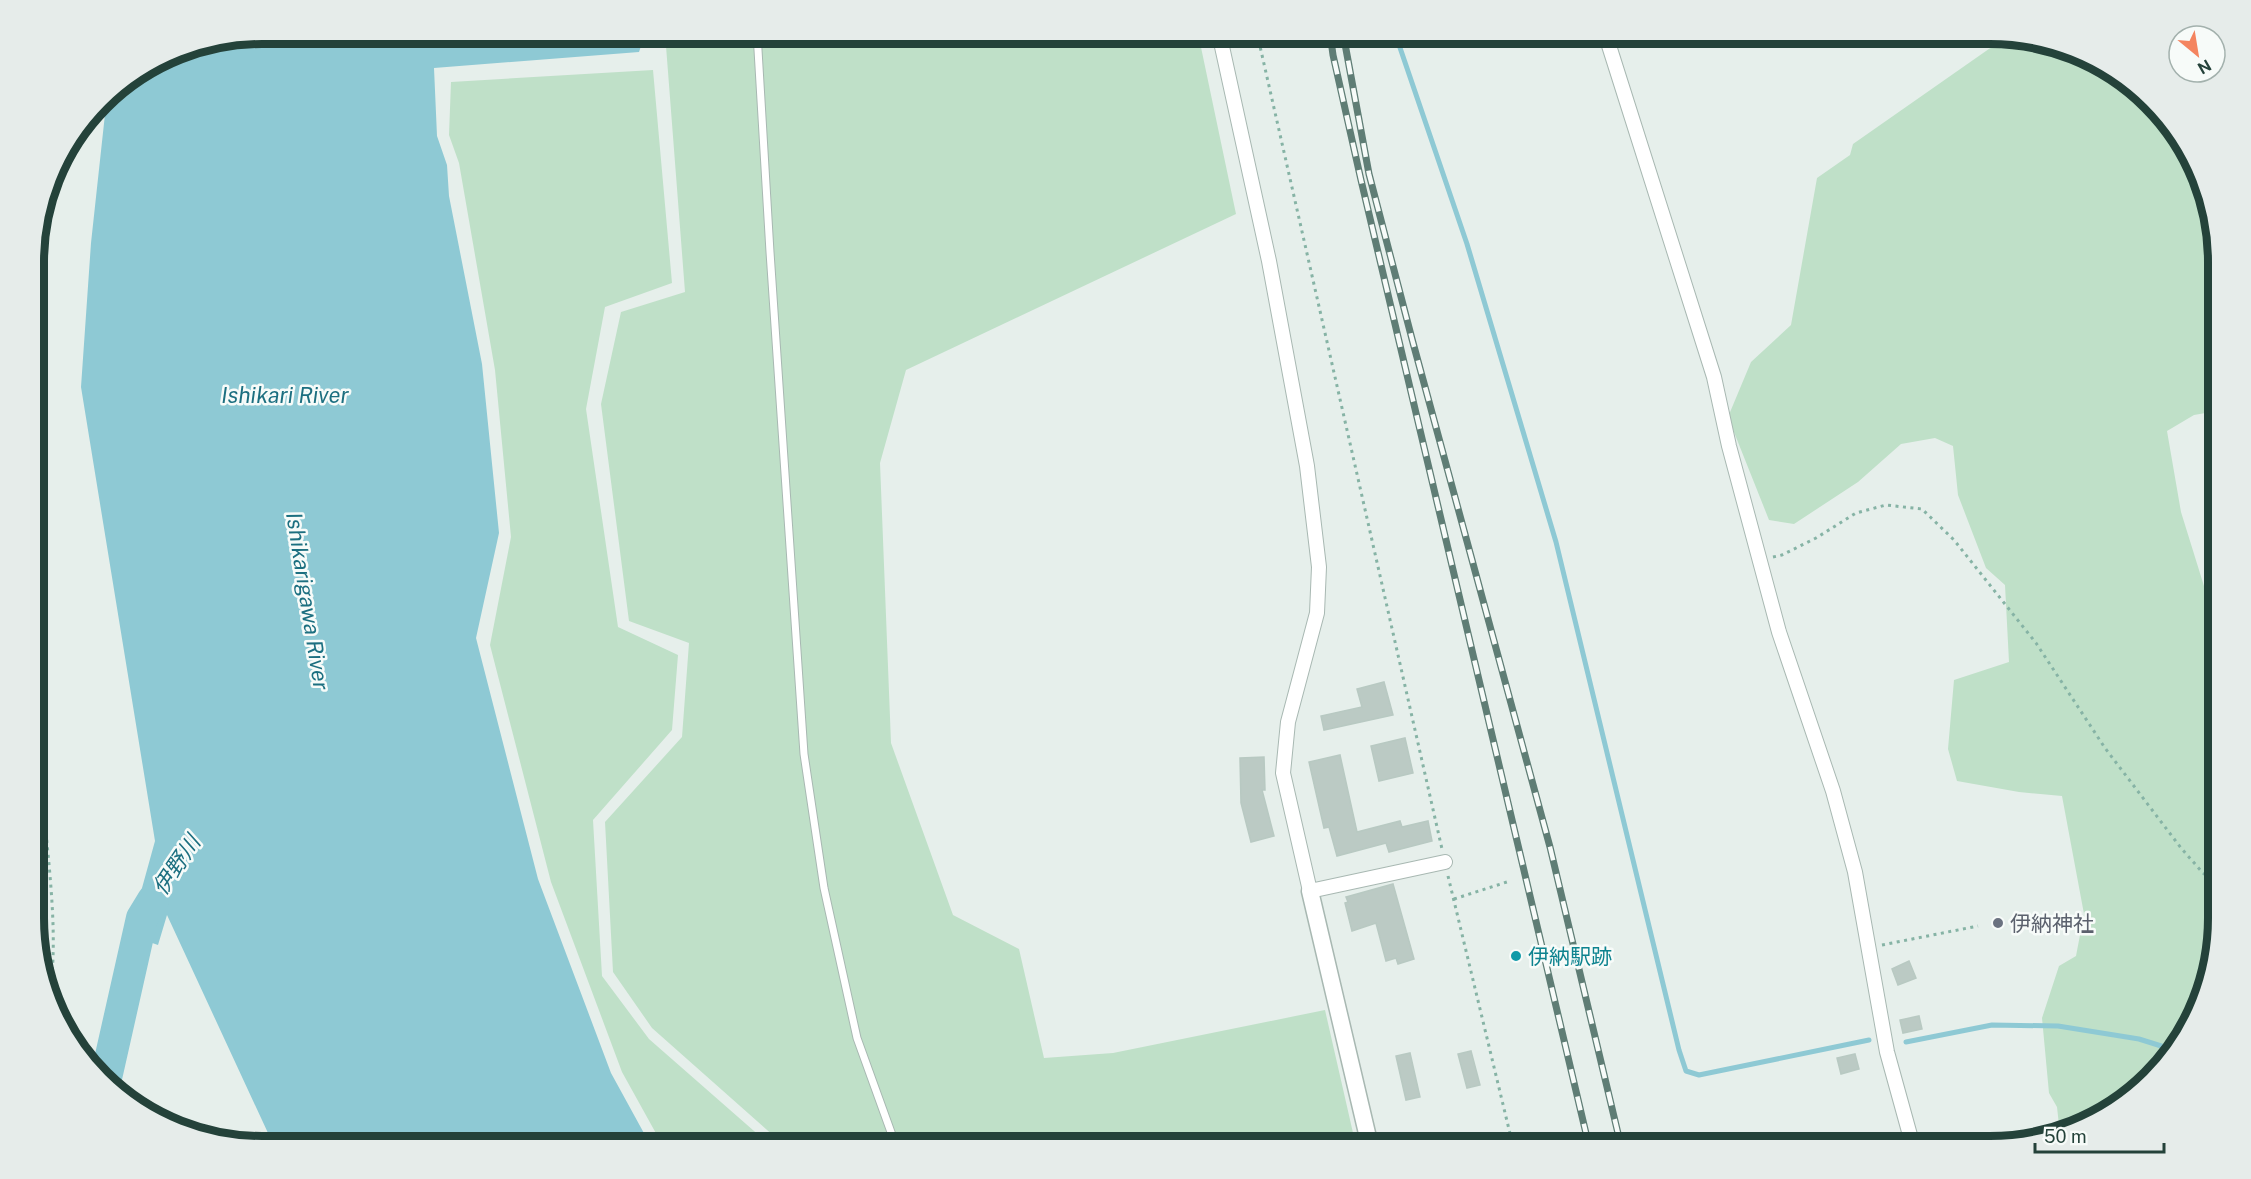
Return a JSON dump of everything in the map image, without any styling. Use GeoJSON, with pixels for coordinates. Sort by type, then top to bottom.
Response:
{"type":"FeatureCollection","features":[{"type":"Feature","properties":{"kind":"street"},"geometry":{"type":"LineString","coordinates":[[1221,44],[1271,273],[1307,466],[1319,567],[1317,613],[1288,722],[1283,773],[1368,1136]]}},
{"type":"Feature","properties":{"kind":"street"},"geometry":{"type":"LineString","coordinates":[[1608,44],[1714,377],[1729,446],[1779,632],[1836,803],[1855,872],[1887,1052],[1910,1136]]}},
{"type":"Feature","properties":{"kind":"street"},"geometry":{"type":"LineString","coordinates":[[1310,891],[1445,862]]}},
{"type":"Feature","properties":{"kind":"lane"},"geometry":{"type":"LineString","coordinates":[[758,44],[804,754],[824,888],[858,1038],[892,1136]]}},
{"type":"Feature","properties":{"kind":"path"},"geometry":{"type":"LineString","coordinates":[[1259,44],[1445,862],[1511,1136]]}},
{"type":"Feature","properties":{"kind":"path"},"geometry":{"type":"LineString","coordinates":[[1759,561],[1782,555],[1816,538],[1856,513],[1887,505],[1922,509],[1954,540],[2036,644],[2105,748],[2181,848],[2208,877]]}},
{"type":"Feature","properties":{"kind":"path"},"geometry":{"type":"LineString","coordinates":[[44,837],[51,889],[52,977]]}},
{"type":"Feature","properties":{"kind":"path"},"geometry":{"type":"LineString","coordinates":[[1454,899],[1510,881]]}},
{"type":"Feature","properties":{"kind":"path"},"geometry":{"type":"LineString","coordinates":[[1868,947],[1978,926]]}},
{"type":"Feature","properties":{"kind":"green space"},"geometry":{"type":"Polygon","coordinates":[[[666,44],[1200,44],[1236,214],[906,370],[880,463],[891,743],[953,915],[1019,949],[1044,1058],[1113,1053],[1325,1010],[1354,1136],[774,1136],[652,1028],[613,972],[605,822],[682,737],[689,643],[629,621],[601,404],[621,312],[685,292],[666,44]]]}},
{"type":"Feature","properties":{"kind":"green space"},"geometry":{"type":"Polygon","coordinates":[[[1996,44],[2018,45],[2046,51],[2086,66],[2110,80],[2144,107],[2171,141],[2185,165],[2196,192],[2206,233],[2208,413],[2194,415],[2167,431],[2181,512],[2208,599],[2208,917],[2206,946],[2196,987],[2185,1014],[2171,1038],[2144,1072],[2110,1099],[2086,1113],[2059,1124],[2057,1107],[2049,1093],[2042,1018],[2059,966],[2076,956],[2084,914],[2062,796],[2019,792],[1957,781],[1948,749],[1954,680],[2009,662],[2005,585],[1986,568],[1958,495],[1953,446],[1935,438],[1901,444],[1858,482],[1794,524],[1769,520],[1728,417],[1751,362],[1791,325],[1817,178],[1850,155],[1853,144],[1996,44]]]}},
{"type":"Feature","properties":{"kind":"green space"},"geometry":{"type":"Polygon","coordinates":[[[653,70],[672,283],[605,307],[586,409],[618,627],[678,655],[672,730],[593,820],[602,976],[649,1039],[760,1136],[657,1136],[622,1072],[551,882],[490,645],[511,537],[495,370],[459,163],[449,135],[451,82],[653,70]]]}},
{"type":"Feature","properties":{"kind":"water","name":"Ishikari River"},"geometry":{"type":"Polygon","coordinates":[[[248,44],[652,44],[641,46],[639,52],[434,68],[437,136],[447,165],[449,196],[482,364],[499,533],[476,638],[538,879],[611,1073],[646,1136],[269,1136],[167,915],[158,945],[129,935],[155,841],[81,387],[91,243],[106,109],[141,80],[165,66],[192,55],[233,45],[248,44]]]}},
{"type":"Feature","properties":{"kind":"building"},"geometry":{"type":"Polygon","coordinates":[[[1384,682],[1393,715],[1324,730],[1321,716],[1362,707],[1357,689],[1384,682]]]}},
{"type":"Feature","properties":{"kind":"building"},"geometry":{"type":"Polygon","coordinates":[[[1405,738],[1413,773],[1379,781],[1371,746],[1405,738]]]}},
{"type":"Feature","properties":{"kind":"building"},"geometry":{"type":"Polygon","coordinates":[[[1340,755],[1357,832],[1400,821],[1402,827],[1428,821],[1432,841],[1389,852],[1386,843],[1337,856],[1329,827],[1324,828],[1309,762],[1340,755]]]}},
{"type":"Feature","properties":{"kind":"building"},"geometry":{"type":"Polygon","coordinates":[[[1264,757],[1265,790],[1262,790],[1274,836],[1251,842],[1241,803],[1240,758],[1264,757]]]}},
{"type":"Feature","properties":{"kind":"building"},"geometry":{"type":"Polygon","coordinates":[[[1393,884],[1414,959],[1398,964],[1396,958],[1386,961],[1376,923],[1352,931],[1345,903],[1348,902],[1346,897],[1393,884]]]}},
{"type":"Feature","properties":{"kind":"building"},"geometry":{"type":"Polygon","coordinates":[[[1909,961],[1916,978],[1898,985],[1892,969],[1909,961]]]}},
{"type":"Feature","properties":{"kind":"building"},"geometry":{"type":"Polygon","coordinates":[[[1919,1016],[1922,1029],[1903,1033],[1900,1020],[1919,1016]]]}},
{"type":"Feature","properties":{"kind":"building"},"geometry":{"type":"Polygon","coordinates":[[[1471,1051],[1480,1085],[1467,1088],[1458,1054],[1471,1051]]]}},
{"type":"Feature","properties":{"kind":"building"},"geometry":{"type":"Polygon","coordinates":[[[1410,1053],[1420,1097],[1406,1100],[1396,1056],[1410,1053]]]}},
{"type":"Feature","properties":{"kind":"building"},"geometry":{"type":"Polygon","coordinates":[[[1855,1054],[1859,1069],[1841,1074],[1837,1058],[1855,1054]]]}},
{"type":"Feature","properties":{"kind":"waterway"},"geometry":{"type":"LineString","coordinates":[[1399,44],[1467,244],[1556,542],[1686,1071],[1699,1075],[1869,1040]]}},
{"type":"Feature","properties":{"kind":"waterway","name":"伊野川"},"geometry":{"type":"LineString","coordinates":[[107,1072],[142,918],[153,900]]}},
{"type":"Feature","properties":{"kind":"waterway"},"geometry":{"type":"LineString","coordinates":[[1906,1042],[1992,1025],[2058,1026],[2139,1039],[2164,1047]]}},
{"type":"Feature","properties":{"kind":"railway"},"geometry":{"type":"LineString","coordinates":[[1332,44],[1361,180],[1587,1136]]}},
{"type":"Feature","properties":{"kind":"railway"},"geometry":{"type":"LineString","coordinates":[[1345,44],[1369,174],[1550,847],[1619,1136]]}},
{"type":"Feature","properties":{"kind":"place","name":"伊納神社"},"geometry":{"type":"Point","coordinates":[1998,923]}},
{"type":"Feature","properties":{"kind":"place","name":"伊納駅跡"},"geometry":{"type":"Point","coordinates":[1516,956]}},
{"type":"Feature","properties":{"kind":"water label","name":"Ishikarigawa River"},"geometry":{"type":"Point","coordinates":[308,601]}}]}
